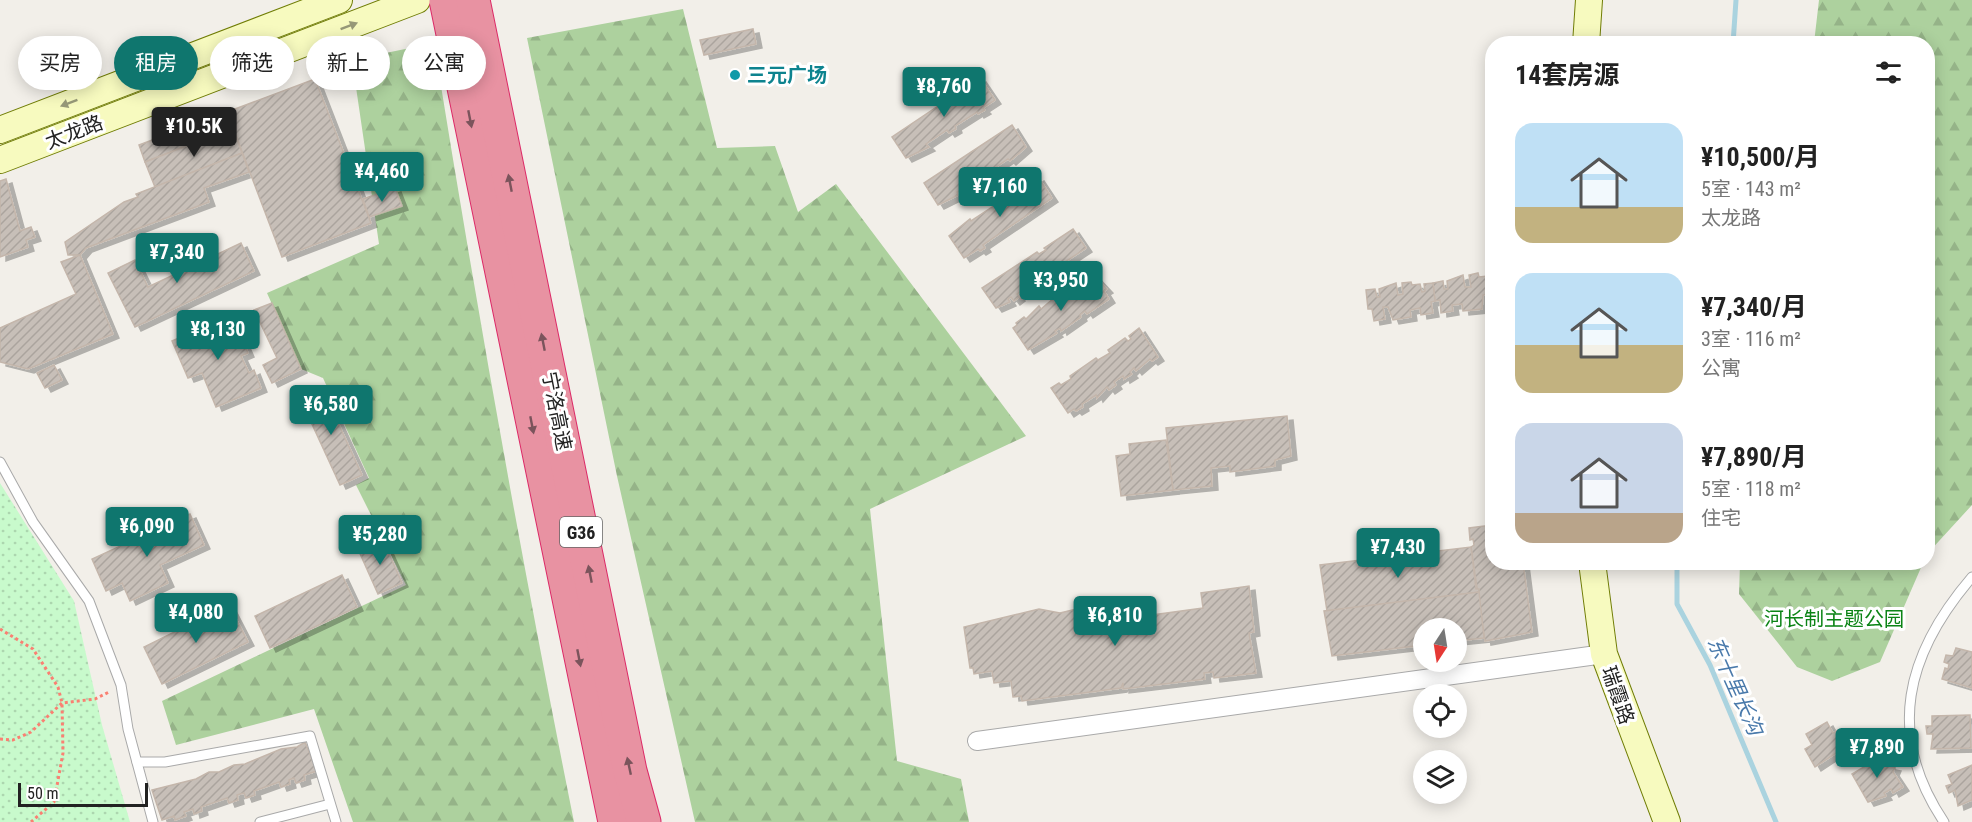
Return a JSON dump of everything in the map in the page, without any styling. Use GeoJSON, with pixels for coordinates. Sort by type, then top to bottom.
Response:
{"type":"FeatureCollection","features":[{"type":"Feature","properties":{"kind":"highway","name":"宁洛高速"},"geometry":{"type":"LineString","coordinates":[[446,0],[509,243],[630,771],[644,822]]}},
{"type":"Feature","properties":{"kind":"highway","name":"宁洛高速"},"geometry":{"type":"LineString","coordinates":[[473,0],[509,243],[604,782],[615,822]]}},
{"type":"Feature","properties":{"kind":"main road","name":"太龙路"},"geometry":{"type":"LineString","coordinates":[[0,130],[339,0]]}},
{"type":"Feature","properties":{"kind":"main road","name":"太龙路"},"geometry":{"type":"LineString","coordinates":[[0,160],[417,0]]}},
{"type":"Feature","properties":{"kind":"main road"},"geometry":{"type":"LineString","coordinates":[[1587,36],[1589,0]]}},
{"type":"Feature","properties":{"kind":"main road","name":"瑞霞路"},"geometry":{"type":"LineString","coordinates":[[1593,570],[1604,654],[1666,822]]}},
{"type":"Feature","properties":{"kind":"street"},"geometry":{"type":"LineString","coordinates":[[976,741],[1604,654]]}},
{"type":"Feature","properties":{"kind":"lane"},"geometry":{"type":"LineString","coordinates":[[0,462],[33,522],[89,601],[121,686],[128,729],[153,822]]}},
{"type":"Feature","properties":{"kind":"lane"},"geometry":{"type":"LineString","coordinates":[[1944,822],[1922,785],[1909,731],[1909,698],[1915,668],[1927,644],[1941,618],[1972,577]]}},
{"type":"Feature","properties":{"kind":"lane"},"geometry":{"type":"LineString","coordinates":[[137,762],[165,762],[310,736],[336,822]]}},
{"type":"Feature","properties":{"kind":"lane"},"geometry":{"type":"LineString","coordinates":[[260,822],[330,804]]}},
{"type":"Feature","properties":{"kind":"path"},"geometry":{"type":"LineString","coordinates":[[0,629],[33,649],[58,687],[62,703],[63,753],[54,802],[32,822]]}},
{"type":"Feature","properties":{"kind":"path"},"geometry":{"type":"LineString","coordinates":[[0,739],[13,740],[31,732],[62,703],[95,699],[121,686]]}},
{"type":"Feature","properties":{"kind":"green space"},"geometry":{"type":"Polygon","coordinates":[[[1819,0],[1972,0],[1972,505],[1935,545],[1935,36],[1815,36],[1819,0]]]}},
{"type":"Feature","properties":{"kind":"green space"},"geometry":{"type":"Polygon","coordinates":[[[683,9],[717,148],[775,146],[798,212],[836,184],[1026,436],[870,509],[897,761],[961,779],[969,822],[695,822],[617,476],[527,38],[683,9]]]}},
{"type":"Feature","properties":{"kind":"green space"},"geometry":{"type":"Polygon","coordinates":[[[402,50],[402,90],[442,90],[500,433],[574,822],[353,822],[314,709],[176,745],[162,701],[406,585],[356,485],[369,478],[323,378],[301,369],[267,293],[379,244],[356,90],[390,90],[390,52],[402,50]]]}},
{"type":"Feature","properties":{"kind":"green space"},"geometry":{"type":"Polygon","coordinates":[[[0,483],[74,601],[102,725],[130,822],[0,822],[0,483]]]}},
{"type":"Feature","properties":{"kind":"green space","name":"河长制主题公园"},"geometry":{"type":"Polygon","coordinates":[[[1740,570],[1920,570],[1880,662],[1832,681],[1797,667],[1739,594],[1740,570]]]}},
{"type":"Feature","properties":{"kind":"building"},"geometry":{"type":"Polygon","coordinates":[[[753,29],[756,44],[704,55],[700,40],[753,29]]]}},
{"type":"Feature","properties":{"kind":"building"},"geometry":{"type":"Polygon","coordinates":[[[980,78],[995,100],[983,108],[985,110],[978,114],[977,112],[955,126],[956,129],[949,133],[947,130],[926,144],[929,147],[906,158],[892,137],[980,78]]]}},
{"type":"Feature","properties":{"kind":"building"},"geometry":{"type":"Polygon","coordinates":[[[306,82],[306,90],[319,90],[371,223],[282,257],[227,112],[286,90],[294,90],[294,87],[306,82]]]}},
{"type":"Feature","properties":{"kind":"building"},"geometry":{"type":"Polygon","coordinates":[[[227,112],[233,128],[145,162],[139,145],[227,112]]]}},
{"type":"Feature","properties":{"kind":"building"},"geometry":{"type":"Polygon","coordinates":[[[1012,125],[1026,147],[1010,161],[1008,159],[986,174],[987,176],[980,181],[978,179],[957,192],[958,195],[938,205],[924,183],[1012,125]]]}},
{"type":"Feature","properties":{"kind":"building"},"geometry":{"type":"Polygon","coordinates":[[[233,128],[242,153],[155,187],[145,162],[233,128]]]}},
{"type":"Feature","properties":{"kind":"building"},"geometry":{"type":"Polygon","coordinates":[[[242,153],[249,172],[204,188],[209,202],[86,248],[80,255],[68,255],[65,242],[124,202],[138,197],[136,194],[242,153]]]}},
{"type":"Feature","properties":{"kind":"building"},"geometry":{"type":"Polygon","coordinates":[[[1038,177],[1052,198],[983,245],[985,248],[980,251],[978,249],[964,258],[949,236],[970,219],[971,221],[1038,177]]]}},
{"type":"Feature","properties":{"kind":"building"},"geometry":{"type":"Polygon","coordinates":[[[6,179],[20,231],[31,227],[35,237],[26,240],[28,247],[0,257],[0,181],[6,179]]]}},
{"type":"Feature","properties":{"kind":"building"},"geometry":{"type":"Polygon","coordinates":[[[395,188],[402,206],[369,217],[363,199],[395,188]]]}},
{"type":"Feature","properties":{"kind":"building"},"geometry":{"type":"Polygon","coordinates":[[[1073,229],[1086,248],[1017,294],[1019,297],[1014,301],[1011,297],[1008,299],[1010,302],[996,308],[982,288],[1037,252],[1039,254],[1046,250],[1044,248],[1073,229]]]}},
{"type":"Feature","properties":{"kind":"building"},"geometry":{"type":"Polygon","coordinates":[[[241,243],[254,271],[135,327],[108,273],[135,260],[148,287],[241,243]]]}},
{"type":"Feature","properties":{"kind":"building"},"geometry":{"type":"Polygon","coordinates":[[[80,255],[113,334],[28,369],[0,362],[0,328],[76,294],[61,262],[80,255]]]}},
{"type":"Feature","properties":{"kind":"building"},"geometry":{"type":"Polygon","coordinates":[[[1091,272],[1107,289],[1104,291],[1109,299],[1087,314],[1085,311],[1080,315],[1081,317],[1061,331],[1060,328],[1055,331],[1057,333],[1028,350],[1013,328],[1017,325],[1016,323],[1024,317],[1026,319],[1039,306],[1041,309],[1061,292],[1063,295],[1076,282],[1078,285],[1091,272]]]}},
{"type":"Feature","properties":{"kind":"building"},"geometry":{"type":"Polygon","coordinates":[[[1478,273],[1479,277],[1485,276],[1482,309],[1463,311],[1462,304],[1452,305],[1453,311],[1441,313],[1440,300],[1435,301],[1433,283],[1443,281],[1444,289],[1448,289],[1447,281],[1463,275],[1465,287],[1471,287],[1469,275],[1478,273]]]}},
{"type":"Feature","properties":{"kind":"building"},"geometry":{"type":"Polygon","coordinates":[[[1411,282],[1412,285],[1420,284],[1422,292],[1425,291],[1424,284],[1433,283],[1435,301],[1431,302],[1433,313],[1421,315],[1420,308],[1410,310],[1411,317],[1393,320],[1388,307],[1383,307],[1385,319],[1374,321],[1372,309],[1368,309],[1366,290],[1375,289],[1377,297],[1380,297],[1379,289],[1396,283],[1398,295],[1403,294],[1402,283],[1411,282]]]}},
{"type":"Feature","properties":{"kind":"building"},"geometry":{"type":"Polygon","coordinates":[[[272,303],[301,369],[272,383],[263,365],[277,358],[254,310],[272,303]]]}},
{"type":"Feature","properties":{"kind":"building"},"geometry":{"type":"Polygon","coordinates":[[[232,316],[248,353],[241,356],[249,373],[254,370],[261,388],[216,407],[202,373],[188,378],[172,341],[232,316]]]}},
{"type":"Feature","properties":{"kind":"building"},"geometry":{"type":"Polygon","coordinates":[[[1139,328],[1158,357],[1152,361],[1150,359],[1136,371],[1134,368],[1130,372],[1132,374],[1124,379],[1123,376],[1114,382],[1116,385],[1109,390],[1107,387],[1097,398],[1096,395],[1082,404],[1083,407],[1068,413],[1051,388],[1071,379],[1070,376],[1096,358],[1098,360],[1110,353],[1108,350],[1125,338],[1128,341],[1131,339],[1129,336],[1139,328]]]}},
{"type":"Feature","properties":{"kind":"building"},"geometry":{"type":"Polygon","coordinates":[[[54,365],[62,380],[45,388],[37,373],[54,365]]]}},
{"type":"Feature","properties":{"kind":"building"},"geometry":{"type":"Polygon","coordinates":[[[322,388],[362,475],[340,485],[300,398],[322,388]]]}},
{"type":"Feature","properties":{"kind":"building"},"geometry":{"type":"Polygon","coordinates":[[[1287,416],[1291,456],[1275,460],[1275,466],[1230,472],[1230,466],[1211,468],[1212,486],[1173,490],[1166,428],[1287,416]]]}},
{"type":"Feature","properties":{"kind":"building"},"geometry":{"type":"Polygon","coordinates":[[[1166,440],[1173,490],[1121,496],[1116,456],[1130,454],[1129,444],[1166,440]]]}},
{"type":"Feature","properties":{"kind":"building"},"geometry":{"type":"Polygon","coordinates":[[[190,514],[204,545],[160,565],[168,583],[130,601],[122,583],[106,591],[92,559],[190,514]]]}},
{"type":"Feature","properties":{"kind":"building"},"geometry":{"type":"Polygon","coordinates":[[[1485,526],[1485,570],[1524,570],[1532,632],[1485,641],[1471,547],[1474,545],[1473,539],[1470,540],[1469,528],[1485,526]]]}},
{"type":"Feature","properties":{"kind":"building"},"geometry":{"type":"Polygon","coordinates":[[[382,538],[402,583],[378,594],[358,549],[382,538]]]}},
{"type":"Feature","properties":{"kind":"building"},"geometry":{"type":"Polygon","coordinates":[[[1471,547],[1476,589],[1479,589],[1479,592],[1327,611],[1320,565],[1471,547]]]}},
{"type":"Feature","properties":{"kind":"building"},"geometry":{"type":"Polygon","coordinates":[[[342,575],[357,607],[270,648],[255,616],[342,575]]]}},
{"type":"Feature","properties":{"kind":"building"},"geometry":{"type":"Polygon","coordinates":[[[1249,586],[1254,632],[1249,633],[1256,673],[1214,678],[1213,672],[1204,673],[1205,679],[1123,689],[1123,683],[1121,688],[1022,701],[1021,696],[1013,697],[1011,681],[994,683],[992,671],[974,674],[973,668],[970,668],[964,627],[1039,609],[1060,613],[1093,605],[1137,617],[1203,608],[1201,593],[1249,586]]]}},
{"type":"Feature","properties":{"kind":"building"},"geometry":{"type":"Polygon","coordinates":[[[1479,592],[1484,638],[1467,640],[1467,618],[1413,618],[1413,646],[1332,656],[1324,611],[1479,592]]]}},
{"type":"Feature","properties":{"kind":"building"},"geometry":{"type":"Polygon","coordinates":[[[229,605],[248,642],[162,684],[144,647],[229,605]]]}},
{"type":"Feature","properties":{"kind":"building"},"geometry":{"type":"Polygon","coordinates":[[[1956,648],[1972,652],[1972,688],[1942,679],[1945,668],[1948,669],[1949,664],[1944,662],[1946,655],[1953,656],[1956,648]]]}},
{"type":"Feature","properties":{"kind":"building"},"geometry":{"type":"Polygon","coordinates":[[[1970,715],[1971,748],[1931,749],[1933,734],[1927,734],[1926,726],[1932,726],[1932,716],[1970,715]]]}},
{"type":"Feature","properties":{"kind":"building"},"geometry":{"type":"Polygon","coordinates":[[[1827,722],[1833,733],[1839,730],[1851,743],[1815,767],[1805,749],[1812,745],[1806,734],[1827,722]]]}},
{"type":"Feature","properties":{"kind":"building"},"geometry":{"type":"Polygon","coordinates":[[[305,742],[317,771],[304,775],[305,780],[296,783],[294,778],[289,780],[290,784],[281,787],[279,782],[254,791],[255,795],[246,798],[244,793],[237,795],[238,800],[229,803],[227,798],[201,807],[202,811],[194,814],[193,809],[184,812],[186,816],[175,820],[174,816],[162,820],[152,790],[196,779],[209,772],[219,772],[234,765],[245,764],[281,749],[297,747],[305,742]]]}},
{"type":"Feature","properties":{"kind":"building"},"geometry":{"type":"Polygon","coordinates":[[[1884,755],[1890,766],[1895,767],[1893,772],[1903,787],[1893,793],[1891,789],[1884,793],[1886,796],[1868,802],[1852,774],[1884,755]]]}},
{"type":"Feature","properties":{"kind":"building"},"geometry":{"type":"Polygon","coordinates":[[[1972,765],[1972,800],[1958,806],[1955,790],[1949,793],[1946,786],[1952,784],[1948,775],[1972,765]]]}},
{"type":"Feature","properties":{"kind":"waterway","name":"东十里长沟"},"geometry":{"type":"LineString","coordinates":[[1734,36],[1736,0]]}},
{"type":"Feature","properties":{"kind":"waterway","name":"东十里长沟"},"geometry":{"type":"LineString","coordinates":[[1677,570],[1677,604],[1710,665],[1776,822]]}},
{"type":"Feature","properties":{"kind":"place","name":"三元广场"},"geometry":{"type":"Point","coordinates":[735,75]}}]}
